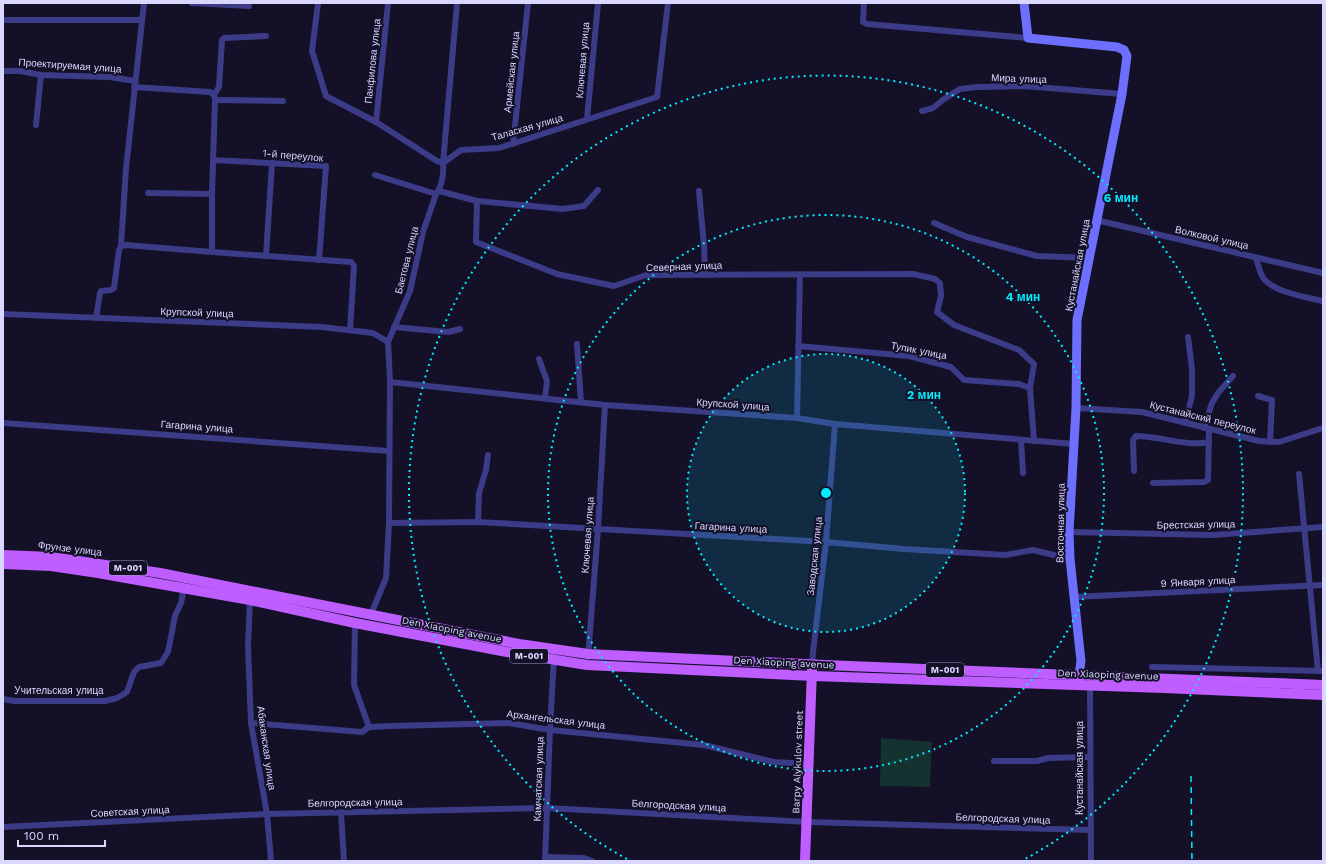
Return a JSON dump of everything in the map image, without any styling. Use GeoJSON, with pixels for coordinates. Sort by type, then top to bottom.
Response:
{"type":"FeatureCollection","features":[{"type":"Feature","properties":{"kind":"main road","name":"Фрунзе улица"},"geometry":{"type":"LineString","coordinates":[[3,555],[51,557],[160,573],[251,595]]}},
{"type":"Feature","properties":{"kind":"main road","name":"Фрунзе улица"},"geometry":{"type":"LineString","coordinates":[[3,564],[51,566],[184,588],[251,595]]}},
{"type":"Feature","properties":{"kind":"main road","name":"Den Xiaoping avenue"},"geometry":{"type":"LineString","coordinates":[[251,595],[371,614],[519,644],[588,654],[1078,680]]}},
{"type":"Feature","properties":{"kind":"main road","name":"Den Xiaoping avenue"},"geometry":{"type":"LineString","coordinates":[[251,595],[355,623],[587,666],[813,676],[1323,685]]}},
{"type":"Feature","properties":{"kind":"main road","name":"Barpy Alykulov street"},"geometry":{"type":"LineString","coordinates":[[805,861],[810,764],[813,676],[812,665]]}},
{"type":"Feature","properties":{"kind":"main road","name":"Den Xiaoping avenue"},"geometry":{"type":"LineString","coordinates":[[1090,680],[1323,695]]}},
{"type":"Feature","properties":{"kind":"street"},"geometry":{"type":"LineString","coordinates":[[96,318],[101,291],[111,290],[114,288],[119,250],[122,246],[126,169],[144,3]]}},
{"type":"Feature","properties":{"kind":"street"},"geometry":{"type":"LineString","coordinates":[[192,3],[249,6]]}},
{"type":"Feature","properties":{"kind":"street"},"geometry":{"type":"LineString","coordinates":[[318,3],[312,51],[326,96],[376,122],[437,161],[443,163]]}},
{"type":"Feature","properties":{"kind":"street","name":"Панфилова улица"},"geometry":{"type":"LineString","coordinates":[[376,122],[388,3]]}},
{"type":"Feature","properties":{"kind":"street","name":"Баетова улица"},"geometry":{"type":"LineString","coordinates":[[371,614],[386,578],[389,523],[390,382],[388,342],[410,292],[423,232],[438,193],[444,170],[443,163],[457,3]]}},
{"type":"Feature","properties":{"kind":"street","name":"Армейская улица"},"geometry":{"type":"LineString","coordinates":[[513,144],[528,3]]}},
{"type":"Feature","properties":{"kind":"street","name":"Ключевая улица"},"geometry":{"type":"LineString","coordinates":[[586,119],[598,3]]}},
{"type":"Feature","properties":{"kind":"street","name":"Талаская улица"},"geometry":{"type":"LineString","coordinates":[[443,163],[462,150],[498,148],[513,144],[657,97],[668,3]]}},
{"type":"Feature","properties":{"kind":"street"},"geometry":{"type":"LineString","coordinates":[[864,3],[863,22],[867,24],[1028,38],[1024,3]]}},
{"type":"Feature","properties":{"kind":"street"},"geometry":{"type":"LineString","coordinates":[[3,20],[142,20]]}},
{"type":"Feature","properties":{"kind":"street"},"geometry":{"type":"LineString","coordinates":[[212,252],[215,97],[219,87],[222,40],[224,38],[266,36]]}},
{"type":"Feature","properties":{"kind":"street","name":"Кустанайская улица"},"geometry":{"type":"LineString","coordinates":[[1028,38],[1117,47],[1124,50],[1127,56],[1122,94],[1077,320],[1076,408]]}},
{"type":"Feature","properties":{"kind":"street","name":"Проектируемая улица"},"geometry":{"type":"LineString","coordinates":[[3,71],[20,70],[41,75],[110,77],[135,84],[210,92],[215,97],[283,101]]}},
{"type":"Feature","properties":{"kind":"street"},"geometry":{"type":"LineString","coordinates":[[36,125],[41,75]]}},
{"type":"Feature","properties":{"kind":"street","name":"Мира улица"},"geometry":{"type":"LineString","coordinates":[[922,111],[933,108],[960,89],[977,87],[1024,86],[1122,94]]}},
{"type":"Feature","properties":{"kind":"street","name":"1-й переулок"},"geometry":{"type":"LineString","coordinates":[[213,160],[326,166],[319,260]]}},
{"type":"Feature","properties":{"kind":"street"},"geometry":{"type":"LineString","coordinates":[[266,256],[272,163]]}},
{"type":"Feature","properties":{"kind":"street"},"geometry":{"type":"LineString","coordinates":[[375,175],[438,193],[477,201],[563,209],[584,206],[598,190]]}},
{"type":"Feature","properties":{"kind":"street"},"geometry":{"type":"LineString","coordinates":[[699,191],[705,275]]}},
{"type":"Feature","properties":{"kind":"street"},"geometry":{"type":"LineString","coordinates":[[148,193],[212,194]]}},
{"type":"Feature","properties":{"kind":"street","name":"Северная улица"},"geometry":{"type":"LineString","coordinates":[[477,201],[476,242],[557,274],[614,286],[646,275],[913,274],[935,279],[940,283],[941,296],[937,312],[954,325],[1019,350],[1034,364],[1030,388]]}},
{"type":"Feature","properties":{"kind":"street","name":"Волковой улица"},"geometry":{"type":"LineString","coordinates":[[1096,220],[1323,273]]}},
{"type":"Feature","properties":{"kind":"street"},"geometry":{"type":"LineString","coordinates":[[934,223],[967,238],[1038,256],[1089,258]]}},
{"type":"Feature","properties":{"kind":"street"},"geometry":{"type":"LineString","coordinates":[[122,246],[126,245],[351,262],[354,266],[350,330]]}},
{"type":"Feature","properties":{"kind":"street"},"geometry":{"type":"LineString","coordinates":[[1256,258],[1264,278],[1279,290],[1323,301]]}},
{"type":"Feature","properties":{"kind":"street"},"geometry":{"type":"LineString","coordinates":[[797,418],[800,274]]}},
{"type":"Feature","properties":{"kind":"street","name":"Крупской улица"},"geometry":{"type":"LineString","coordinates":[[3,314],[322,327],[373,333],[388,342]]}},
{"type":"Feature","properties":{"kind":"street"},"geometry":{"type":"LineString","coordinates":[[394,327],[448,332],[460,329]]}},
{"type":"Feature","properties":{"kind":"street"},"geometry":{"type":"LineString","coordinates":[[1185,422],[1192,396],[1192,362],[1188,337]]}},
{"type":"Feature","properties":{"kind":"street"},"geometry":{"type":"LineString","coordinates":[[577,344],[581,402]]}},
{"type":"Feature","properties":{"kind":"street","name":"Тупик улица"},"geometry":{"type":"LineString","coordinates":[[798,346],[909,356],[951,366],[964,380],[1019,384],[1030,388]]}},
{"type":"Feature","properties":{"kind":"street"},"geometry":{"type":"LineString","coordinates":[[539,359],[547,381],[546,398]]}},
{"type":"Feature","properties":{"kind":"street"},"geometry":{"type":"LineString","coordinates":[[1153,483],[1204,482],[1208,480],[1209,442],[1207,429],[1212,402],[1233,376]]}},
{"type":"Feature","properties":{"kind":"street","name":"Крупской улица"},"geometry":{"type":"LineString","coordinates":[[390,382],[605,405],[797,418],[835,424],[1074,444]]}},
{"type":"Feature","properties":{"kind":"street"},"geometry":{"type":"LineString","coordinates":[[1030,388],[1034,441]]}},
{"type":"Feature","properties":{"kind":"street"},"geometry":{"type":"LineString","coordinates":[[1258,396],[1272,400],[1270,442]]}},
{"type":"Feature","properties":{"kind":"street","name":"Ключевая улица"},"geometry":{"type":"LineString","coordinates":[[587,666],[598,529],[605,405]]}},
{"type":"Feature","properties":{"kind":"street","name":"Кустанайский переулок"},"geometry":{"type":"LineString","coordinates":[[1076,408],[1142,412],[1185,422],[1207,429],[1259,441],[1270,442],[1279,442],[1323,428]]}},
{"type":"Feature","properties":{"kind":"street","name":"Восточная улица"},"geometry":{"type":"LineString","coordinates":[[1076,408],[1070,559],[1081,661],[1078,680]]}},
{"type":"Feature","properties":{"kind":"street","name":"Гагарина улица"},"geometry":{"type":"LineString","coordinates":[[3,423],[389,451]]}},
{"type":"Feature","properties":{"kind":"street","name":"Заводская улица"},"geometry":{"type":"LineString","coordinates":[[812,665],[826,542],[835,424]]}},
{"type":"Feature","properties":{"kind":"street"},"geometry":{"type":"LineString","coordinates":[[1134,471],[1133,440],[1136,436],[1182,441],[1197,445],[1209,442]]}},
{"type":"Feature","properties":{"kind":"street"},"geometry":{"type":"LineString","coordinates":[[1021,440],[1023,473]]}},
{"type":"Feature","properties":{"kind":"street"},"geometry":{"type":"LineString","coordinates":[[478,522],[479,493],[486,470],[488,455]]}},
{"type":"Feature","properties":{"kind":"street"},"geometry":{"type":"LineString","coordinates":[[1152,667],[1321,671],[1310,586],[1299,474]]}},
{"type":"Feature","properties":{"kind":"street","name":"Гагарина улица"},"geometry":{"type":"LineString","coordinates":[[389,523],[478,522],[826,542],[904,549],[1005,555],[1033,550],[1070,559]]}},
{"type":"Feature","properties":{"kind":"street","name":"Брестская улица"},"geometry":{"type":"LineString","coordinates":[[1070,532],[1213,535],[1323,527]]}},
{"type":"Feature","properties":{"kind":"street","name":"9 Января улица"},"geometry":{"type":"LineString","coordinates":[[1074,597],[1323,585]]}},
{"type":"Feature","properties":{"kind":"street","name":"Учительская улица"},"geometry":{"type":"LineString","coordinates":[[3,699],[14,701],[105,701],[117,698],[127,692],[134,672],[139,667],[161,663],[168,652],[175,616],[181,603],[184,588]]}},
{"type":"Feature","properties":{"kind":"street","name":"Абаканская улица"},"geometry":{"type":"LineString","coordinates":[[251,595],[248,647],[252,723],[267,814],[271,861]]}},
{"type":"Feature","properties":{"kind":"street"},"geometry":{"type":"LineString","coordinates":[[355,623],[354,685],[369,727]]}},
{"type":"Feature","properties":{"kind":"street","name":"Камчатская улица"},"geometry":{"type":"LineString","coordinates":[[545,859],[553,660],[555,649]]}},
{"type":"Feature","properties":{"kind":"street","name":"Кустанайская улица"},"geometry":{"type":"LineString","coordinates":[[1090,680],[1091,861]]}},
{"type":"Feature","properties":{"kind":"street","name":"Архангельская улица"},"geometry":{"type":"LineString","coordinates":[[252,723],[362,732],[369,727],[509,723],[550,730],[704,745],[774,762],[810,764]]}},
{"type":"Feature","properties":{"kind":"street"},"geometry":{"type":"LineString","coordinates":[[994,761],[1037,761],[1048,758],[1090,757]]}},
{"type":"Feature","properties":{"kind":"street","name":"Белгородская улица"},"geometry":{"type":"LineString","coordinates":[[258,815],[547,808],[807,822],[1091,830]]}},
{"type":"Feature","properties":{"kind":"street"},"geometry":{"type":"LineString","coordinates":[[341,813],[344,861]]}},
{"type":"Feature","properties":{"kind":"street","name":"Советская улица"},"geometry":{"type":"LineString","coordinates":[[3,827],[258,815]]}},
{"type":"Feature","properties":{"kind":"street"},"geometry":{"type":"LineString","coordinates":[[545,859],[584,858],[592,861]]}},
{"type":"Feature","properties":{"kind":"green space"},"geometry":{"type":"Polygon","coordinates":[[[881,738],[932,742],[930,787],[880,786],[881,738]]]}},
{"type":"Feature","properties":{"kind":"railway"},"geometry":{"type":"LineString","coordinates":[[1191,776],[1192,861]]}}]}
